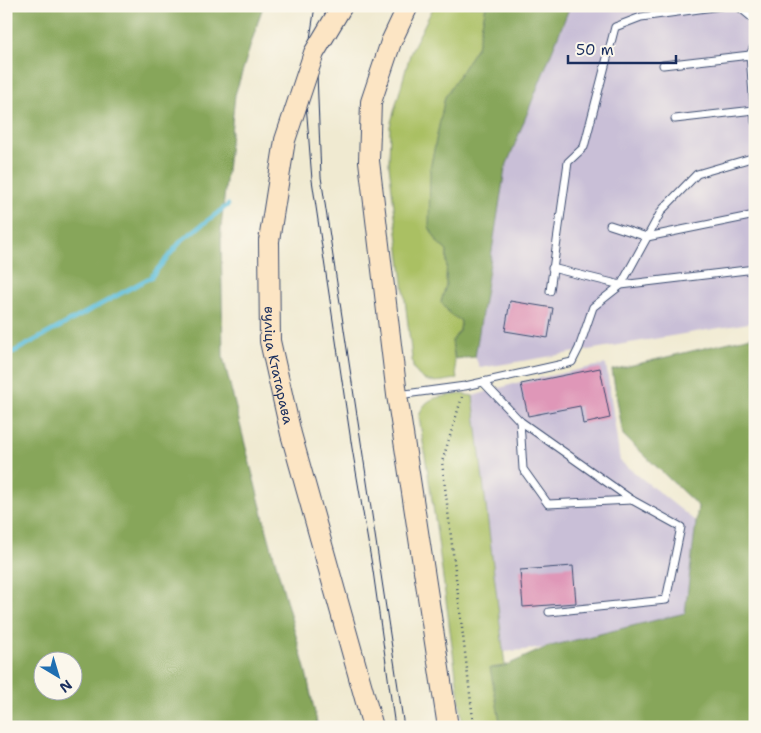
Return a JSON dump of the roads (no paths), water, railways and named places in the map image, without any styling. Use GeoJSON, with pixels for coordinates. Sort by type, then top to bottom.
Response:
{"type":"FeatureCollection","features":[{"type":"Feature","properties":{"kind":"main road","name":"вуліца Ктатарава"},"geometry":{"type":"LineString","coordinates":[[342,6],[314,53],[285,140],[269,241],[270,341],[291,434],[373,727]]}},
{"type":"Feature","properties":{"kind":"main road"},"geometry":{"type":"LineString","coordinates":[[408,6],[391,42],[371,102],[369,161],[397,395],[448,727]]}},
{"type":"Feature","properties":{"kind":"lane"},"geometry":{"type":"LineString","coordinates":[[550,291],[568,162],[584,147],[615,28],[640,17],[721,6]]}},
{"type":"Feature","properties":{"kind":"lane"},"geometry":{"type":"LineString","coordinates":[[738,6],[755,20]]}},
{"type":"Feature","properties":{"kind":"lane"},"geometry":{"type":"LineString","coordinates":[[755,44],[750,55],[754,85],[755,122]]}},
{"type":"Feature","properties":{"kind":"lane"},"geometry":{"type":"LineString","coordinates":[[663,65],[750,55]]}},
{"type":"Feature","properties":{"kind":"lane"},"geometry":{"type":"LineString","coordinates":[[675,119],[754,110]]}},
{"type":"Feature","properties":{"kind":"lane"},"geometry":{"type":"LineString","coordinates":[[397,395],[466,386],[572,362],[579,348],[593,307],[621,285],[662,210],[697,174],[755,157]]}},
{"type":"Feature","properties":{"kind":"lane"},"geometry":{"type":"LineString","coordinates":[[610,225],[647,237],[755,215]]}},
{"type":"Feature","properties":{"kind":"lane"},"geometry":{"type":"LineString","coordinates":[[552,268],[621,285],[755,269]]}},
{"type":"Feature","properties":{"kind":"lane"},"geometry":{"type":"LineString","coordinates":[[483,382],[520,421],[632,500],[681,527],[666,600],[549,612]]}},
{"type":"Feature","properties":{"kind":"lane"},"geometry":{"type":"LineString","coordinates":[[520,421],[522,469],[548,504],[632,500]]}},
{"type":"Feature","properties":{"kind":"waterway"},"geometry":{"type":"LineString","coordinates":[[6,356],[151,277],[182,240],[228,205]]}},
{"type":"Feature","properties":{"kind":"tram line"},"geometry":{"type":"LineString","coordinates":[[315,6],[304,78],[312,180],[352,448],[373,571],[395,727]]}},
{"type":"Feature","properties":{"kind":"tram line"},"geometry":{"type":"LineString","coordinates":[[328,6],[317,73],[321,177],[404,727]]}}]}
